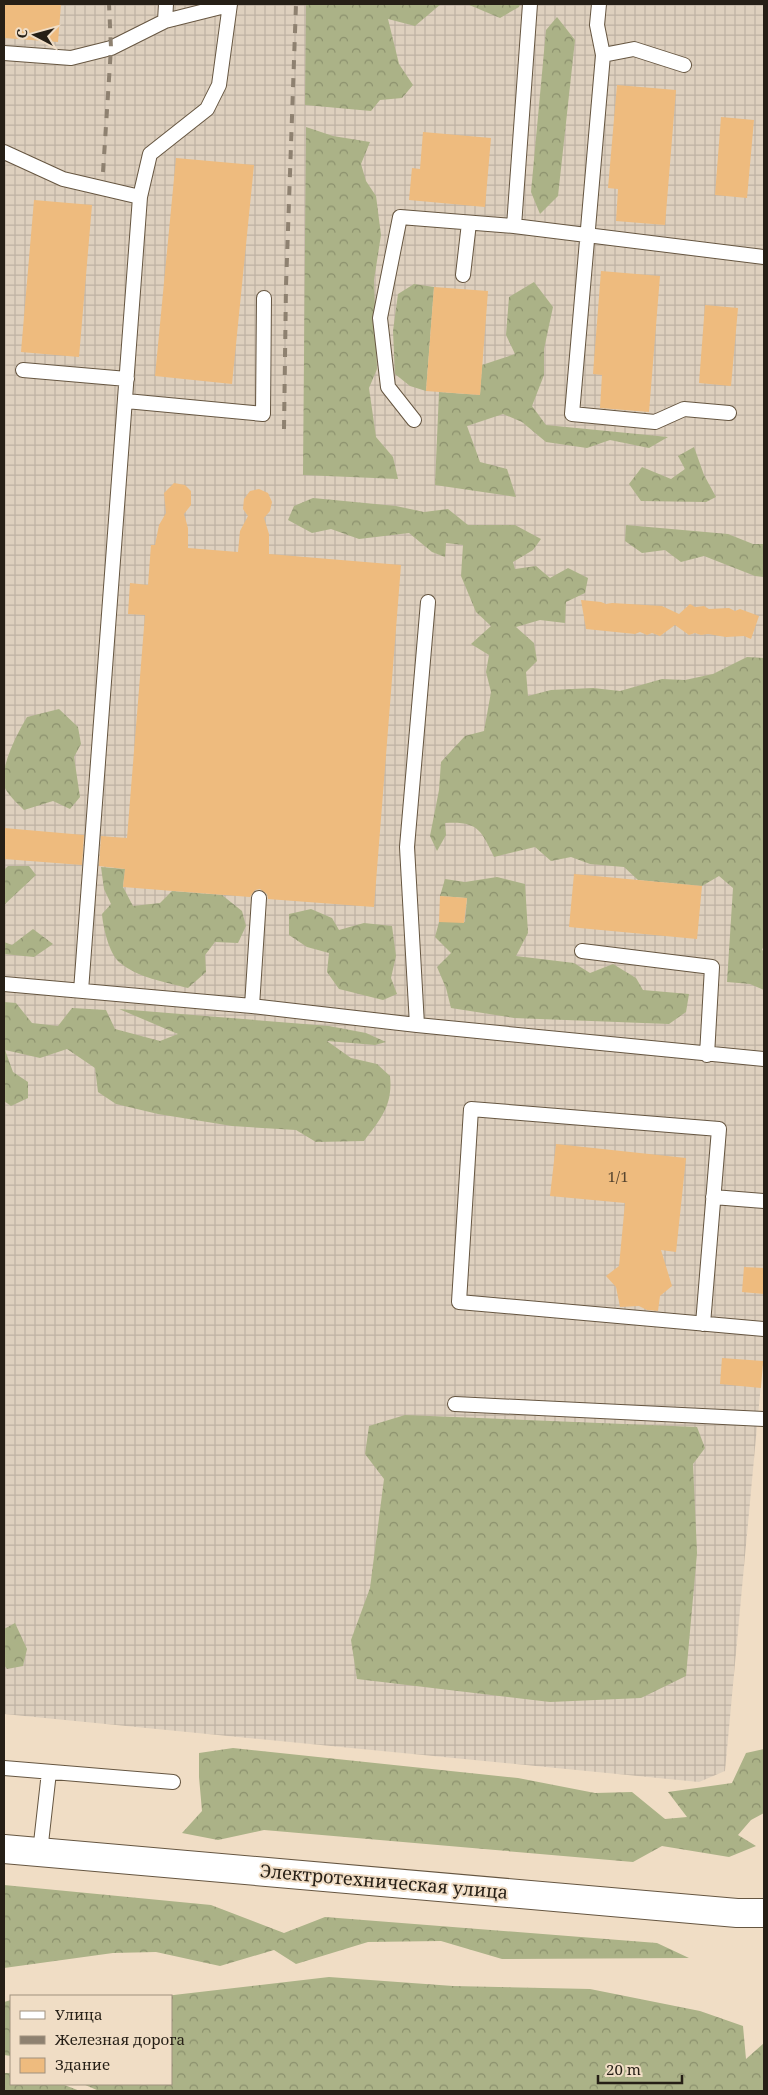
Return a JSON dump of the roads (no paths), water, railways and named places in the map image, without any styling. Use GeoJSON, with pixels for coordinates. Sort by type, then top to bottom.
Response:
{"type":"FeatureCollection","features":[{"type":"Feature","properties":{"kind":"street","name":"Электротехническая улица"},"geometry":{"type":"LineString","coordinates":[[4,1849],[737,1913],[764,1913]]}},
{"type":"Feature","properties":{"kind":"lane"},"geometry":{"type":"LineString","coordinates":[[165,21],[166,4]]}},
{"type":"Feature","properties":{"kind":"lane"},"geometry":{"type":"LineString","coordinates":[[4,53],[71,58],[111,48],[165,21],[230,4],[219,85],[207,109],[150,154],[140,197],[81,991]]}},
{"type":"Feature","properties":{"kind":"lane"},"geometry":{"type":"LineString","coordinates":[[514,226],[530,4]]}},
{"type":"Feature","properties":{"kind":"lane"},"geometry":{"type":"LineString","coordinates":[[599,4],[597,26],[603,55],[572,414],[655,422],[684,409],[729,412]]}},
{"type":"Feature","properties":{"kind":"lane"},"geometry":{"type":"LineString","coordinates":[[603,55],[634,49],[684,65]]}},
{"type":"Feature","properties":{"kind":"lane"},"geometry":{"type":"LineString","coordinates":[[4,152],[63,179],[140,197]]}},
{"type":"Feature","properties":{"kind":"lane"},"geometry":{"type":"LineString","coordinates":[[414,420],[388,387],[380,318],[400,217],[514,226],[764,257]]}},
{"type":"Feature","properties":{"kind":"lane"},"geometry":{"type":"LineString","coordinates":[[463,276],[469,222]]}},
{"type":"Feature","properties":{"kind":"lane"},"geometry":{"type":"LineString","coordinates":[[126,401],[263,414],[264,298]]}},
{"type":"Feature","properties":{"kind":"lane"},"geometry":{"type":"LineString","coordinates":[[23,370],[127,378]]}},
{"type":"Feature","properties":{"kind":"lane"},"geometry":{"type":"LineString","coordinates":[[417,1025],[407,847],[428,602]]}},
{"type":"Feature","properties":{"kind":"lane"},"geometry":{"type":"LineString","coordinates":[[252,1006],[259,898]]}},
{"type":"Feature","properties":{"kind":"lane"},"geometry":{"type":"LineString","coordinates":[[582,951],[712,967],[707,1055]]}},
{"type":"Feature","properties":{"kind":"lane"},"geometry":{"type":"LineString","coordinates":[[4,984],[252,1006],[417,1025],[707,1055],[764,1059]]}},
{"type":"Feature","properties":{"kind":"lane"},"geometry":{"type":"LineString","coordinates":[[703,1324],[719,1129],[470,1109],[459,1302],[703,1324],[764,1329]]}},
{"type":"Feature","properties":{"kind":"lane"},"geometry":{"type":"LineString","coordinates":[[713,1197],[764,1201]]}},
{"type":"Feature","properties":{"kind":"lane"},"geometry":{"type":"LineString","coordinates":[[455,1404],[764,1419]]}},
{"type":"Feature","properties":{"kind":"lane"},"geometry":{"type":"LineString","coordinates":[[4,1768],[173,1782]]}},
{"type":"Feature","properties":{"kind":"lane"},"geometry":{"type":"LineString","coordinates":[[40,1852],[49,1772]]}},
{"type":"Feature","properties":{"kind":"railway"},"geometry":{"type":"LineString","coordinates":[[103,172],[111,48],[109,4]]}},
{"type":"Feature","properties":{"kind":"railway"},"geometry":{"type":"LineString","coordinates":[[284,429],[286,286],[296,4]]}}]}
